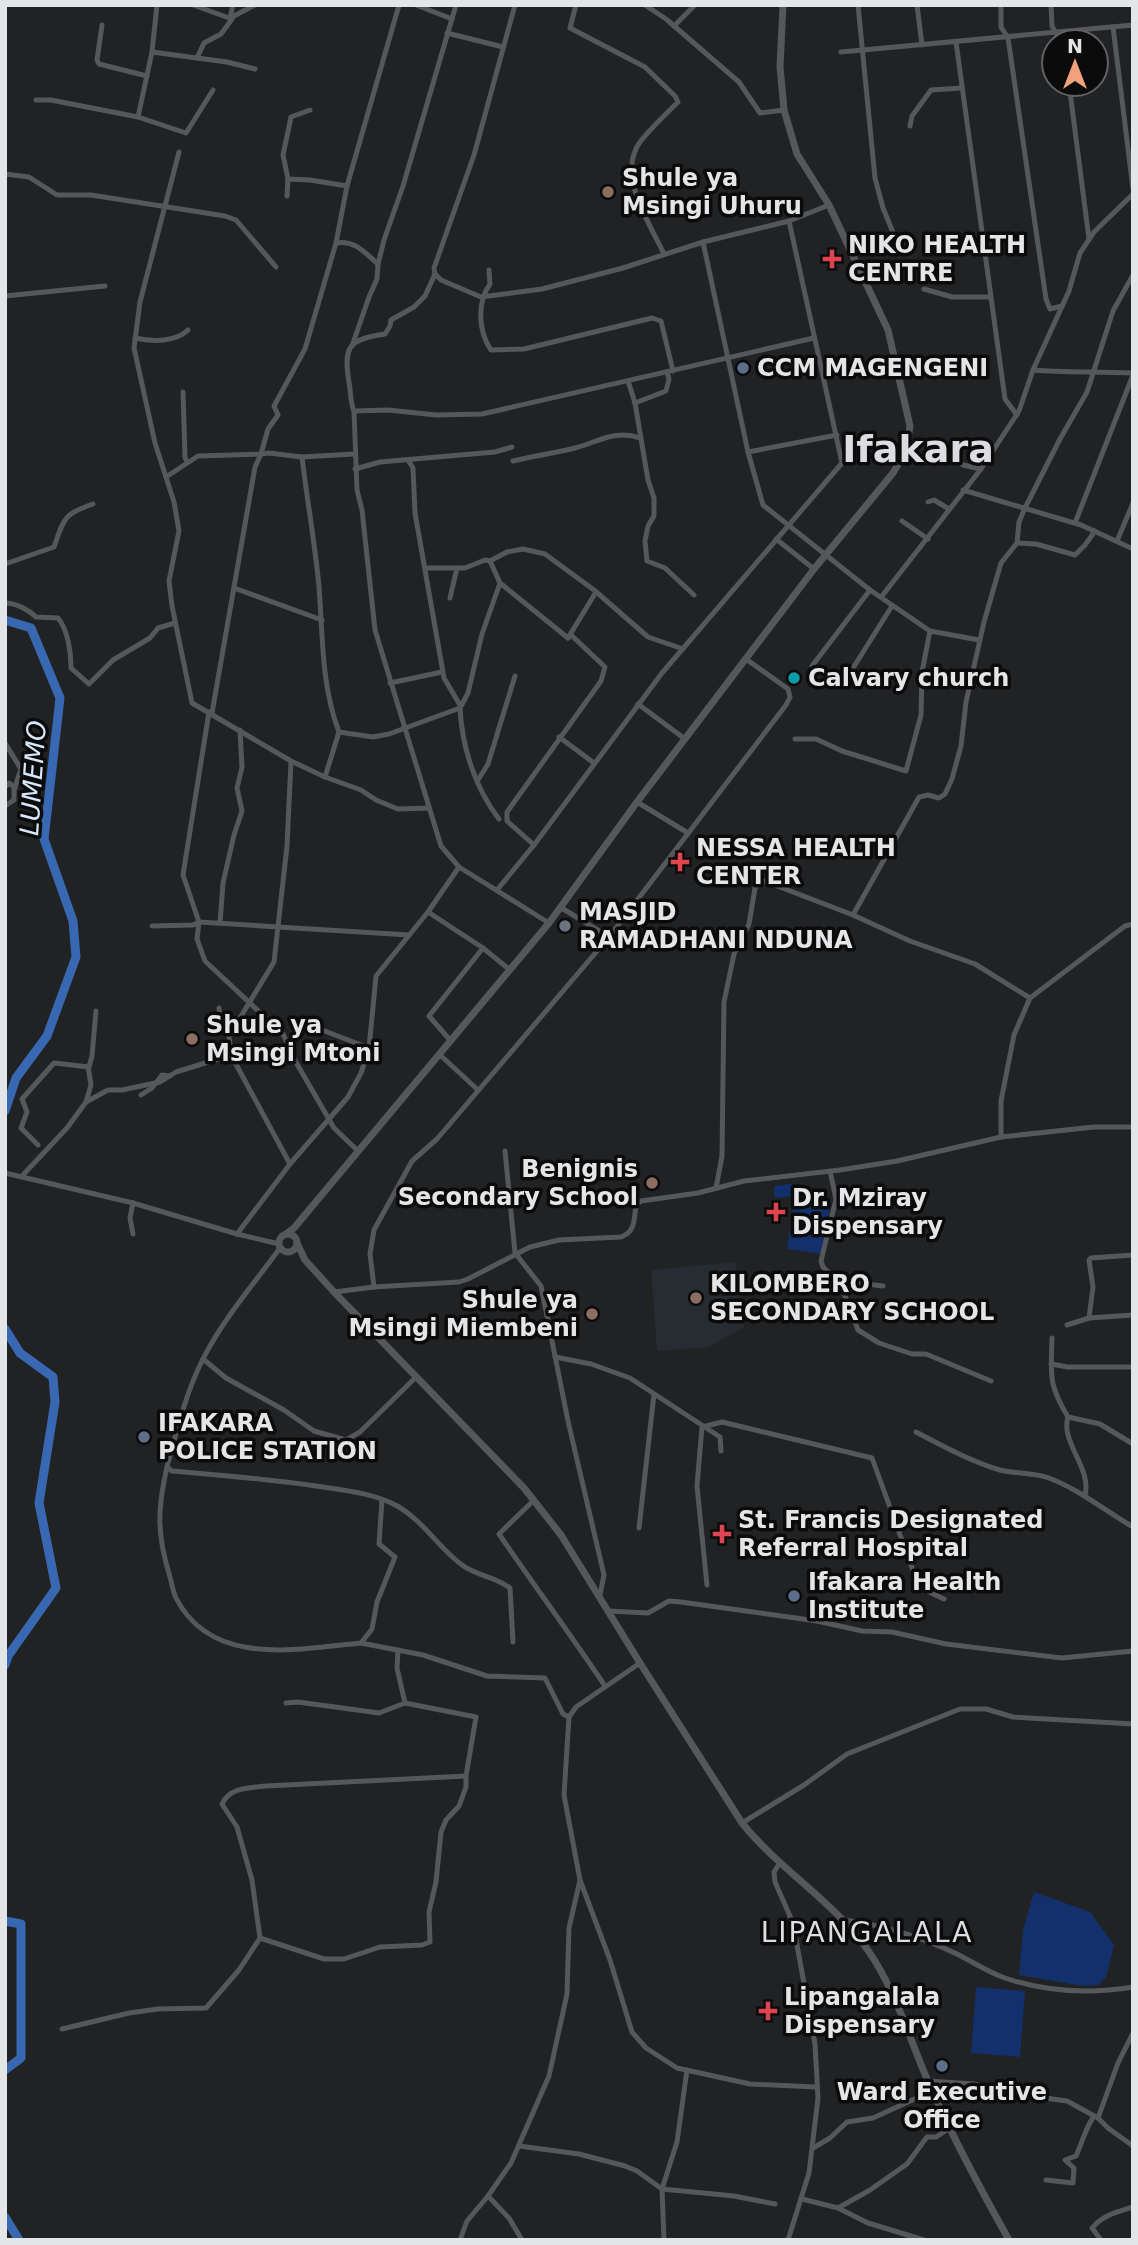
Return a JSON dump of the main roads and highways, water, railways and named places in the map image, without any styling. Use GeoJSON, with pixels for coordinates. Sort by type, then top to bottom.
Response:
{"type":"FeatureCollection","features":[{"type":"Feature","properties":{"kind":"main road"},"geometry":{"type":"LineString","coordinates":[[305,1260],[279,1246],[280,1239],[297,1223],[549,923],[814,569],[893,473],[906,451],[910,426],[888,330],[829,205],[797,154],[784,110],[780,67],[783,5]]}},
{"type":"Feature","properties":{"kind":"main road"},"geometry":{"type":"LineString","coordinates":[[288,1252],[294,1250],[297,1242],[297,1223]]}},
{"type":"Feature","properties":{"kind":"main road"},"geometry":{"type":"LineString","coordinates":[[285,1234],[292,1236],[305,1260],[334,1292],[534,1500],[561,1535],[600,1595],[742,1823],[779,1864],[844,1920],[874,1959],[932,2091],[1009,2240]]}},
{"type":"Feature","properties":{"kind":"waterway","name":"LUMEMO"},"geometry":{"type":"LineString","coordinates":[[5,620],[31,628],[60,698],[44,839],[73,921],[76,957],[47,1036],[16,1078],[5,1111]]}},
{"type":"Feature","properties":{"kind":"waterway","name":"LUMEMO"},"geometry":{"type":"LineString","coordinates":[[5,1329],[20,1353],[53,1377],[55,1402],[39,1503],[56,1588],[8,1656],[5,1665]]}},
{"type":"Feature","properties":{"kind":"waterway","name":"LUMEMO"},"geometry":{"type":"LineString","coordinates":[[5,1921],[21,1924],[21,2058],[5,2070]]}},
{"type":"Feature","properties":{"kind":"waterway","name":"LUMEMO"},"geometry":{"type":"LineString","coordinates":[[5,2217],[19,2240]]}},
{"type":"Feature","properties":{"kind":"place","name":"Shule ya Msingi Uhuru"},"geometry":{"type":"Point","coordinates":[608,192]}},
{"type":"Feature","properties":{"kind":"place","name":"NIKO HEALTH CENTRE"},"geometry":{"type":"Point","coordinates":[832,259]}},
{"type":"Feature","properties":{"kind":"place","name":"CCM MAGENGENI"},"geometry":{"type":"Point","coordinates":[743,368]}},
{"type":"Feature","properties":{"kind":"place","name":"Calvary church"},"geometry":{"type":"Point","coordinates":[794,678]}},
{"type":"Feature","properties":{"kind":"place","name":"NESSA HEALTH CENTER"},"geometry":{"type":"Point","coordinates":[680,862]}},
{"type":"Feature","properties":{"kind":"place","name":"MASJID RAMADHANI NDUNA"},"geometry":{"type":"Point","coordinates":[565,926]}},
{"type":"Feature","properties":{"kind":"place","name":"Shule ya Msingi Mtoni"},"geometry":{"type":"Point","coordinates":[192,1039]}},
{"type":"Feature","properties":{"kind":"place","name":"Benignis Secondary School"},"geometry":{"type":"Point","coordinates":[652,1183]}},
{"type":"Feature","properties":{"kind":"place","name":"Dr. Mziray Dispensary"},"geometry":{"type":"Point","coordinates":[776,1212]}},
{"type":"Feature","properties":{"kind":"place","name":"KILOMBERO SECONDARY SCHOOL"},"geometry":{"type":"Point","coordinates":[696,1298]}},
{"type":"Feature","properties":{"kind":"place","name":"Shule ya Msingi Miembeni"},"geometry":{"type":"Point","coordinates":[592,1314]}},
{"type":"Feature","properties":{"kind":"place","name":"IFAKARA POLICE STATION"},"geometry":{"type":"Point","coordinates":[144,1437]}},
{"type":"Feature","properties":{"kind":"place","name":"St. Francis Designated Referral Hospital"},"geometry":{"type":"Point","coordinates":[722,1534]}},
{"type":"Feature","properties":{"kind":"place","name":"Ifakara Health Institute"},"geometry":{"type":"Point","coordinates":[794,1596]}},
{"type":"Feature","properties":{"kind":"place","name":"Lipangalala Dispensary"},"geometry":{"type":"Point","coordinates":[768,2011]}},
{"type":"Feature","properties":{"kind":"place","name":"Ward Executive Office"},"geometry":{"type":"Point","coordinates":[942,2066]}},
{"type":"Feature","properties":{"kind":"district","name":"Ifakara"},"geometry":{"type":"Point","coordinates":[918,449]}},
{"type":"Feature","properties":{"kind":"district","name":"LIPANGALALA"},"geometry":{"type":"Point","coordinates":[867,1932]}}]}
